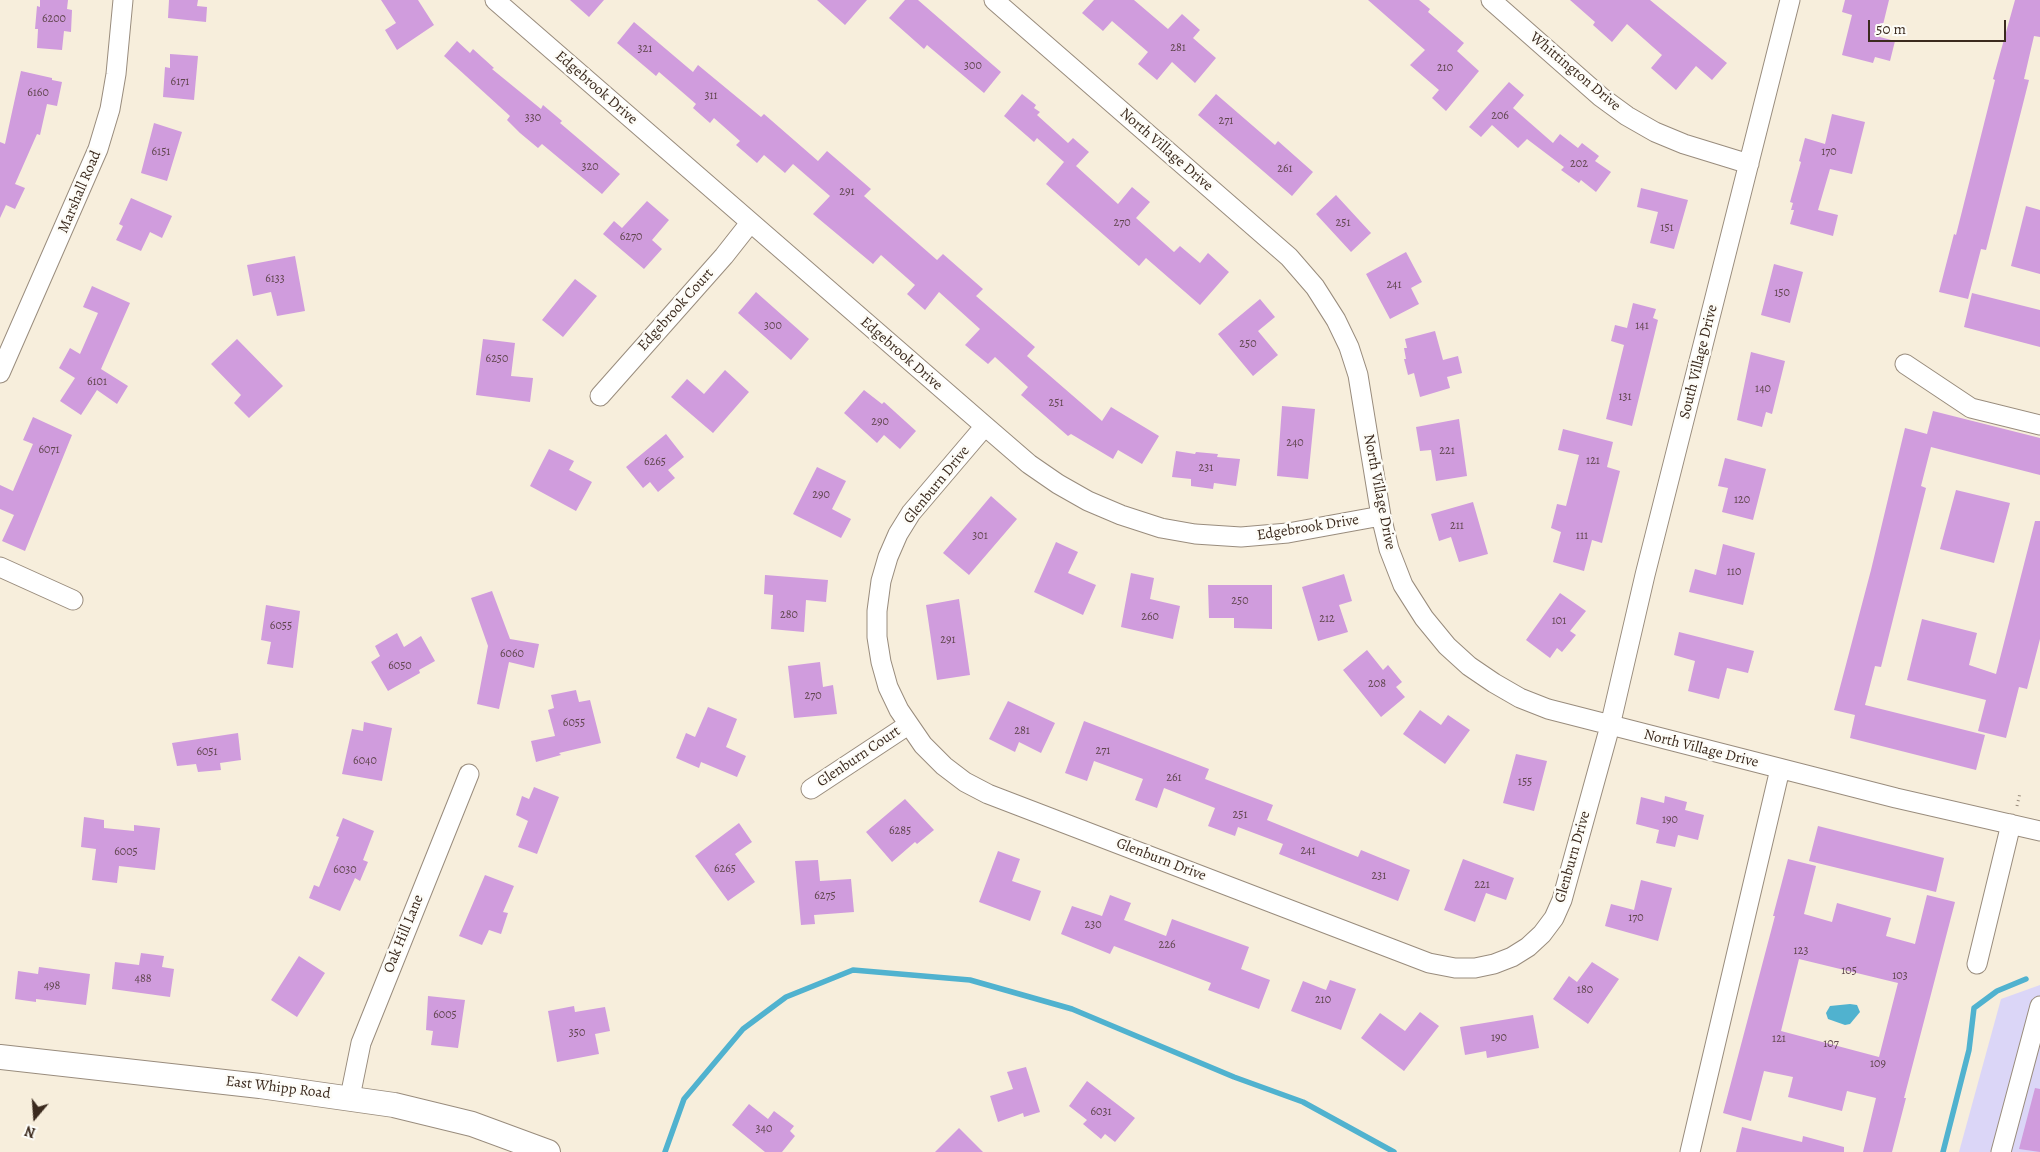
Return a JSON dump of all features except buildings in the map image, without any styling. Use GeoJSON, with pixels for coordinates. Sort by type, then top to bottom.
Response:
{"type":"FeatureCollection","features":[{"type":"Feature","properties":{"kind":"main road","name":"East Whipp Road"},"geometry":{"type":"LineString","coordinates":[[0,1057],[350,1097],[394,1104],[472,1124],[548,1152]]}},
{"type":"Feature","properties":{"kind":"street","name":"Marshall Road"},"geometry":{"type":"LineString","coordinates":[[0,373],[98,149],[110,109],[116,74],[123,0]]}},
{"type":"Feature","properties":{"kind":"street","name":"Edgebrook Drive"},"geometry":{"type":"LineString","coordinates":[[495,0],[1029,464],[1088,502],[1121,516],[1161,528],[1195,534],[1242,537],[1288,534],[1381,516]]}},
{"type":"Feature","properties":{"kind":"street","name":"North Village Drive"},"geometry":{"type":"LineString","coordinates":[[994,0],[1289,257],[1315,286],[1336,320],[1349,347],[1358,375],[1381,516],[1389,549],[1404,585],[1424,618],[1447,646],[1470,666],[1520,698],[1548,709],[1896,798],[2040,831]]}},
{"type":"Feature","properties":{"kind":"street","name":"Whittington Drive"},"geometry":{"type":"LineString","coordinates":[[1491,0],[1601,97],[1627,116],[1655,132],[1684,144],[1750,164]]}},
{"type":"Feature","properties":{"kind":"street","name":"South Village Drive"},"geometry":{"type":"LineString","coordinates":[[1610,726],[1644,575],[1750,164],[1790,0]]}},
{"type":"Feature","properties":{"kind":"street","name":"Edgebrook Court"},"geometry":{"type":"LineString","coordinates":[[600,396],[724,256],[750,222]]}},
{"type":"Feature","properties":{"kind":"street"},"geometry":{"type":"LineString","coordinates":[[1905,364],[1971,408],[2040,425]]}},
{"type":"Feature","properties":{"kind":"street","name":"Glenburn Drive"},"geometry":{"type":"LineString","coordinates":[[985,426],[911,513],[895,542],[881,581],[877,611],[877,637],[888,687],[908,725],[923,745],[944,766],[965,782],[988,794],[1429,963],[1455,968],[1484,966],[1512,957],[1528,947],[1542,934],[1554,918],[1562,900],[1610,726]]}},
{"type":"Feature","properties":{"kind":"street"},"geometry":{"type":"LineString","coordinates":[[0,567],[73,600]]}},
{"type":"Feature","properties":{"kind":"street","name":"Glenburn Court"},"geometry":{"type":"LineString","coordinates":[[811,789],[908,725]]}},
{"type":"Feature","properties":{"kind":"street"},"geometry":{"type":"LineString","coordinates":[[1690,1152],[1780,769]]}},
{"type":"Feature","properties":{"kind":"street","name":"Oak Hill Lane"},"geometry":{"type":"LineString","coordinates":[[350,1097],[361,1043],[469,774]]}},
{"type":"Feature","properties":{"kind":"street"},"geometry":{"type":"LineString","coordinates":[[1977,964],[2011,824]]}},
{"type":"Feature","properties":{"kind":"street"},"geometry":{"type":"LineString","coordinates":[[2001,1152],[2040,1006]]}},
{"type":"Feature","properties":{"kind":"path"},"geometry":{"type":"LineString","coordinates":[[2017,806],[2020,793]]}},
{"type":"Feature","properties":{"kind":"shaded area"},"geometry":{"type":"Polygon","coordinates":[[[2040,985],[2040,1152],[1959,1152],[2001,999],[2040,985]]]}},
{"type":"Feature","properties":{"kind":"water"},"geometry":{"type":"Polygon","coordinates":[[[1857,1005],[1860,1012],[1850,1024],[1845,1025],[1828,1019],[1826,1013],[1830,1006],[1857,1005]]]}},
{"type":"Feature","properties":{"kind":"waterway"},"geometry":{"type":"LineString","coordinates":[[665,1152],[684,1099],[743,1029],[786,997],[853,970],[970,980],[1072,1009],[1234,1077],[1303,1102],[1394,1152]]}},
{"type":"Feature","properties":{"kind":"waterway"},"geometry":{"type":"LineString","coordinates":[[1943,1152],[1969,1050],[1974,1008],[1997,991],[2026,979]]}}]}
